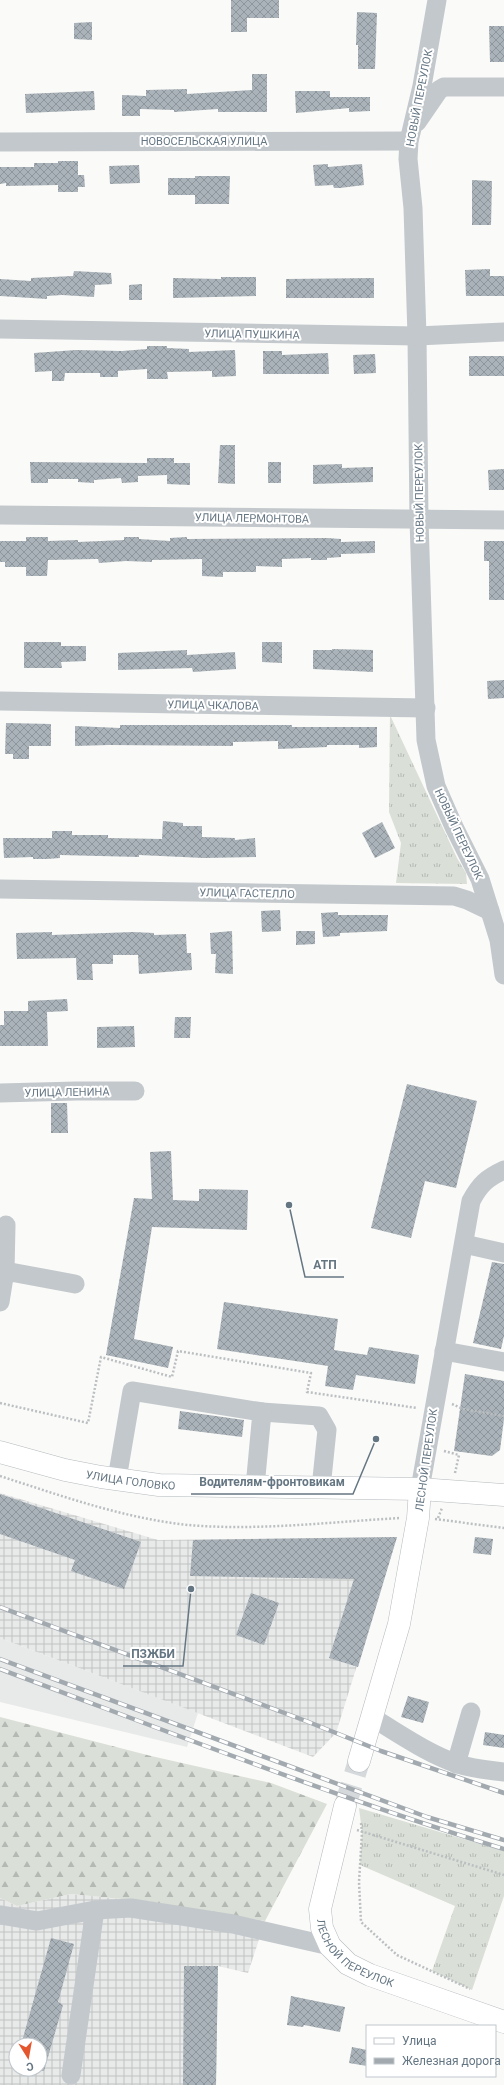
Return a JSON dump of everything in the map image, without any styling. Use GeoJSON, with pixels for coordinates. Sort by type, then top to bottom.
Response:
{"type":"FeatureCollection","features":[{"type":"Feature","properties":{"kind":"main road","name":"УЛИЦА ГОЛОВКО"},"geometry":{"type":"LineString","coordinates":[[0,1452],[65,1470],[159,1485],[420,1489],[504,1495]]}},
{"type":"Feature","properties":{"kind":"main road","name":"ЛЕСНОЙ ПЕРЕУЛОК"},"geometry":{"type":"LineString","coordinates":[[359,1761],[373,1718],[399,1624],[418,1518],[420,1489]]}},
{"type":"Feature","properties":{"kind":"main road","name":"ЛЕСНОЙ ПЕРЕУЛОК"},"geometry":{"type":"LineString","coordinates":[[348,1816],[320,1909],[322,1928],[330,1946],[348,1964],[370,1975],[504,2022]]}},
{"type":"Feature","properties":{"kind":"street","name":"НОВЫЙ ПЕРЕУЛОК"},"geometry":{"type":"LineString","coordinates":[[438,0],[422,86],[410,134],[408,159],[413,208],[417,336],[419,520],[426,740],[436,786],[454,828],[480,879],[499,940],[504,975]]}},
{"type":"Feature","properties":{"kind":"street"},"geometry":{"type":"LineString","coordinates":[[410,134],[439,90],[444,86],[504,87]]}},
{"type":"Feature","properties":{"kind":"street","name":"НОВОСЕЛЬСКАЯ УЛИЦА"},"geometry":{"type":"LineString","coordinates":[[0,142],[410,134]]}},
{"type":"Feature","properties":{"kind":"street","name":"УЛИЦА ПУШКИНА"},"geometry":{"type":"LineString","coordinates":[[0,329],[417,336],[504,332]]}},
{"type":"Feature","properties":{"kind":"street","name":"УЛИЦА ЛЕРМОНТОВА"},"geometry":{"type":"LineString","coordinates":[[0,515],[504,520]]}},
{"type":"Feature","properties":{"kind":"street","name":"УЛИЦА ЧКАЛОВА"},"geometry":{"type":"LineString","coordinates":[[0,701],[426,708]]}},
{"type":"Feature","properties":{"kind":"street","name":"УЛИЦА ГАСТЕЛЛО"},"geometry":{"type":"LineString","coordinates":[[0,889],[448,896],[467,900],[490,911]]}},
{"type":"Feature","properties":{"kind":"street","name":"УЛИЦА ЛЕНИНА"},"geometry":{"type":"LineString","coordinates":[[0,1093],[135,1091]]}},
{"type":"Feature","properties":{"kind":"street","name":"ЛЕСНОЙ ПЕРЕУЛОК"},"geometry":{"type":"LineString","coordinates":[[420,1489],[423,1404],[444,1351],[471,1201],[479,1186],[491,1176],[504,1170]]}},
{"type":"Feature","properties":{"kind":"street"},"geometry":{"type":"LineString","coordinates":[[0,1302],[5,1271],[6,1225]]}},
{"type":"Feature","properties":{"kind":"street"},"geometry":{"type":"LineString","coordinates":[[464,1244],[504,1253]]}},
{"type":"Feature","properties":{"kind":"street"},"geometry":{"type":"LineString","coordinates":[[5,1271],[75,1284]]}},
{"type":"Feature","properties":{"kind":"street"},"geometry":{"type":"LineString","coordinates":[[444,1351],[504,1362]]}},
{"type":"Feature","properties":{"kind":"street"},"geometry":{"type":"LineString","coordinates":[[117,1479],[132,1391],[262,1412],[319,1416],[327,1430],[320,1488]]}},
{"type":"Feature","properties":{"kind":"street"},"geometry":{"type":"LineString","coordinates":[[255,1486],[262,1412]]}},
{"type":"Feature","properties":{"kind":"street"},"geometry":{"type":"LineString","coordinates":[[456,1764],[471,1712]]}},
{"type":"Feature","properties":{"kind":"street"},"geometry":{"type":"LineString","coordinates":[[373,1718],[412,1742],[456,1764],[475,1769],[504,1772]]}},
{"type":"Feature","properties":{"kind":"street"},"geometry":{"type":"LineString","coordinates":[[0,1915],[37,1921],[95,1910],[131,1908],[233,1924],[330,1946]]}},
{"type":"Feature","properties":{"kind":"street"},"geometry":{"type":"LineString","coordinates":[[72,2075],[95,1910]]}},
{"type":"Feature","properties":{"kind":"path"},"geometry":{"type":"LineString","coordinates":[[0,1403],[88,1423],[101,1357],[172,1377],[178,1351],[311,1373],[307,1392],[423,1404],[449,1402],[463,1409],[504,1416]]}},
{"type":"Feature","properties":{"kind":"path"},"geometry":{"type":"LineString","coordinates":[[0,1476],[105,1510],[188,1525],[268,1526],[367,1520]]}},
{"type":"Feature","properties":{"kind":"path"},"geometry":{"type":"LineString","coordinates":[[348,1816],[362,1832],[504,1875]]}},
{"type":"Feature","properties":{"kind":"path"},"geometry":{"type":"LineString","coordinates":[[348,1816],[362,1832],[359,1882],[360,1922],[397,1954],[472,1990]]}},
{"type":"Feature","properties":{"kind":"shaded area"},"geometry":{"type":"Polygon","coordinates":[[[0,1493],[158,1540],[397,1537],[336,1733],[313,1757],[0,1638],[0,1493]]]}},
{"type":"Feature","properties":{"kind":"shaded area"},"geometry":{"type":"Polygon","coordinates":[[[0,1638],[198,1713],[187,1747],[0,1702],[0,1638]]]}},
{"type":"Feature","properties":{"kind":"shaded area"},"geometry":{"type":"Polygon","coordinates":[[[71,1894],[152,1902],[265,1921],[248,1973],[218,1966],[216,2085],[0,2085],[0,1898],[17,1906],[71,1894]]]}},
{"type":"Feature","properties":{"kind":"green space"},"geometry":{"type":"Polygon","coordinates":[[[390,715],[457,858],[466,873],[467,884],[396,883],[401,843],[389,812],[390,715]]]}},
{"type":"Feature","properties":{"kind":"green space"},"geometry":{"type":"Polygon","coordinates":[[[0,1717],[151,1756],[271,1783],[327,1804],[265,1921],[152,1902],[71,1894],[17,1906],[0,1898],[0,1717]]]}},
{"type":"Feature","properties":{"kind":"green space"},"geometry":{"type":"Polygon","coordinates":[[[359,1808],[504,1851],[504,1896],[472,1990],[432,1971],[455,1906],[360,1865],[362,1832],[359,1808]]]}},
{"type":"Feature","properties":{"kind":"building"},"geometry":{"type":"Polygon","coordinates":[[[231,0],[279,0],[279,18],[247,18],[247,32],[231,32],[231,0]]]}},
{"type":"Feature","properties":{"kind":"building"},"geometry":{"type":"Polygon","coordinates":[[[357,12],[377,13],[375,69],[358,69],[358,45],[356,45],[357,12]]]}},
{"type":"Feature","properties":{"kind":"building"},"geometry":{"type":"Polygon","coordinates":[[[92,22],[92,40],[74,39],[74,23],[92,22]]]}},
{"type":"Feature","properties":{"kind":"building"},"geometry":{"type":"Polygon","coordinates":[[[489,26],[504,26],[504,62],[490,62],[489,26]]]}},
{"type":"Feature","properties":{"kind":"building"},"geometry":{"type":"Polygon","coordinates":[[[252,74],[267,74],[267,112],[218,112],[218,109],[174,112],[174,110],[140,109],[140,116],[122,116],[122,95],[146,96],[146,90],[187,89],[187,94],[252,90],[252,74]]]}},
{"type":"Feature","properties":{"kind":"building"},"geometry":{"type":"Polygon","coordinates":[[[94,91],[95,110],[26,113],[25,94],[94,91]]]}},
{"type":"Feature","properties":{"kind":"building"},"geometry":{"type":"Polygon","coordinates":[[[295,91],[330,91],[330,97],[370,97],[370,111],[349,112],[349,108],[296,113],[295,91]]]}},
{"type":"Feature","properties":{"kind":"building"},"geometry":{"type":"Polygon","coordinates":[[[58,161],[78,161],[78,175],[84,175],[85,187],[78,187],[78,192],[58,192],[58,185],[6,186],[6,183],[0,184],[0,167],[34,167],[34,163],[58,163],[58,161]]]}},
{"type":"Feature","properties":{"kind":"building"},"geometry":{"type":"Polygon","coordinates":[[[328,164],[328,167],[362,164],[364,185],[340,188],[334,188],[333,185],[315,186],[313,165],[328,164]]]}},
{"type":"Feature","properties":{"kind":"building"},"geometry":{"type":"Polygon","coordinates":[[[139,165],[140,183],[110,184],[109,166],[139,165]]]}},
{"type":"Feature","properties":{"kind":"building"},"geometry":{"type":"Polygon","coordinates":[[[195,176],[230,176],[229,204],[195,204],[195,195],[168,195],[168,178],[195,178],[195,176]]]}},
{"type":"Feature","properties":{"kind":"building"},"geometry":{"type":"Polygon","coordinates":[[[472,180],[492,181],[491,225],[472,225],[472,180]]]}},
{"type":"Feature","properties":{"kind":"building"},"geometry":{"type":"Polygon","coordinates":[[[490,269],[490,276],[504,276],[504,296],[466,296],[465,270],[490,269]]]}},
{"type":"Feature","properties":{"kind":"building"},"geometry":{"type":"Polygon","coordinates":[[[74,271],[111,273],[112,284],[95,285],[94,297],[62,295],[47,296],[47,299],[0,296],[0,279],[31,281],[31,278],[73,276],[74,271]]]}},
{"type":"Feature","properties":{"kind":"building"},"geometry":{"type":"Polygon","coordinates":[[[221,277],[256,277],[256,296],[173,298],[173,278],[221,279],[221,277]]]}},
{"type":"Feature","properties":{"kind":"building"},"geometry":{"type":"Polygon","coordinates":[[[374,278],[374,298],[286,298],[286,279],[374,278]]]}},
{"type":"Feature","properties":{"kind":"building"},"geometry":{"type":"Polygon","coordinates":[[[142,284],[142,300],[129,300],[129,285],[142,284]]]}},
{"type":"Feature","properties":{"kind":"building"},"geometry":{"type":"Polygon","coordinates":[[[147,346],[167,346],[167,348],[189,349],[189,352],[235,350],[236,376],[212,377],[212,371],[167,372],[168,379],[147,379],[147,369],[118,371],[118,377],[100,377],[100,373],[65,373],[64,381],[52,381],[52,371],[35,372],[34,353],[76,350],[122,351],[147,349],[147,346]]]}},
{"type":"Feature","properties":{"kind":"building"},"geometry":{"type":"Polygon","coordinates":[[[263,351],[282,351],[282,355],[328,353],[329,374],[263,374],[263,351]]]}},
{"type":"Feature","properties":{"kind":"building"},"geometry":{"type":"Polygon","coordinates":[[[375,354],[376,373],[354,374],[353,355],[375,354]]]}},
{"type":"Feature","properties":{"kind":"building"},"geometry":{"type":"Polygon","coordinates":[[[469,356],[504,356],[504,376],[469,376],[469,356]]]}},
{"type":"Feature","properties":{"kind":"building"},"geometry":{"type":"Polygon","coordinates":[[[220,445],[235,445],[235,484],[218,483],[220,445]]]}},
{"type":"Feature","properties":{"kind":"building"},"geometry":{"type":"Polygon","coordinates":[[[147,458],[174,458],[174,463],[190,463],[190,485],[167,484],[167,475],[138,476],[138,482],[122,483],[121,478],[94,480],[94,483],[78,482],[78,479],[48,479],[48,483],[31,483],[30,462],[147,463],[147,458]]]}},
{"type":"Feature","properties":{"kind":"building"},"geometry":{"type":"Polygon","coordinates":[[[268,462],[281,462],[281,483],[268,483],[268,462]]]}},
{"type":"Feature","properties":{"kind":"building"},"geometry":{"type":"Polygon","coordinates":[[[342,464],[342,468],[373,467],[373,482],[313,484],[313,465],[342,464]]]}},
{"type":"Feature","properties":{"kind":"building"},"geometry":{"type":"Polygon","coordinates":[[[504,469],[504,490],[489,490],[488,470],[504,469]]]}},
{"type":"Feature","properties":{"kind":"building"},"geometry":{"type":"Polygon","coordinates":[[[26,537],[48,537],[48,541],[78,540],[78,542],[124,540],[124,537],[139,537],[139,539],[170,541],[170,538],[187,537],[187,539],[327,538],[341,539],[341,542],[375,541],[375,553],[341,554],[341,557],[327,558],[327,560],[311,560],[311,558],[282,559],[282,567],[256,566],[256,572],[223,572],[223,577],[202,576],[202,559],[99,563],[98,559],[48,560],[47,576],[26,576],[26,567],[5,567],[5,562],[0,562],[0,541],[26,541],[26,537]]]}},
{"type":"Feature","properties":{"kind":"building"},"geometry":{"type":"Polygon","coordinates":[[[484,541],[504,541],[504,600],[489,600],[489,561],[484,561],[484,541]]]}},
{"type":"Feature","properties":{"kind":"building"},"geometry":{"type":"Polygon","coordinates":[[[24,642],[61,642],[61,646],[86,646],[86,661],[61,662],[62,668],[24,668],[24,642]]]}},
{"type":"Feature","properties":{"kind":"building"},"geometry":{"type":"Polygon","coordinates":[[[262,642],[282,642],[282,663],[262,662],[262,642]]]}},
{"type":"Feature","properties":{"kind":"building"},"geometry":{"type":"Polygon","coordinates":[[[187,650],[187,655],[235,652],[236,669],[193,672],[192,668],[118,670],[118,653],[187,650]]]}},
{"type":"Feature","properties":{"kind":"building"},"geometry":{"type":"Polygon","coordinates":[[[313,650],[373,650],[373,672],[313,669],[313,650]]]}},
{"type":"Feature","properties":{"kind":"building"},"geometry":{"type":"Polygon","coordinates":[[[504,680],[504,698],[488,699],[487,681],[504,680]]]}},
{"type":"Feature","properties":{"kind":"building"},"geometry":{"type":"Polygon","coordinates":[[[6,723],[51,724],[51,746],[29,746],[29,759],[13,759],[13,754],[5,754],[6,723]]]}},
{"type":"Feature","properties":{"kind":"building"},"geometry":{"type":"Polygon","coordinates":[[[120,725],[292,725],[292,727],[377,727],[377,747],[359,748],[359,745],[327,745],[327,747],[278,749],[278,741],[233,742],[233,746],[75,746],[75,726],[120,728],[120,725]]]}},
{"type":"Feature","properties":{"kind":"building"},"geometry":{"type":"Polygon","coordinates":[[[163,821],[183,823],[183,826],[202,826],[202,837],[235,838],[235,840],[255,838],[256,857],[204,858],[139,855],[139,857],[60,855],[60,858],[47,859],[33,859],[33,857],[4,858],[3,838],[52,838],[52,831],[72,831],[72,835],[108,835],[108,838],[162,839],[163,821]]]}},
{"type":"Feature","properties":{"kind":"building"},"geometry":{"type":"Polygon","coordinates":[[[382,822],[395,848],[375,858],[362,833],[382,822]]]}},
{"type":"Feature","properties":{"kind":"building"},"geometry":{"type":"Polygon","coordinates":[[[280,910],[281,931],[262,932],[261,911],[280,910]]]}},
{"type":"Feature","properties":{"kind":"building"},"geometry":{"type":"Polygon","coordinates":[[[338,912],[338,915],[388,915],[387,931],[340,933],[340,936],[323,937],[321,913],[338,912]]]}},
{"type":"Feature","properties":{"kind":"building"},"geometry":{"type":"Polygon","coordinates":[[[232,931],[233,974],[215,973],[216,954],[211,954],[210,933],[232,931]]]}},
{"type":"Feature","properties":{"kind":"building"},"geometry":{"type":"Polygon","coordinates":[[[296,931],[315,931],[315,944],[296,945],[296,931]]]}},
{"type":"Feature","properties":{"kind":"building"},"geometry":{"type":"Polygon","coordinates":[[[52,932],[52,935],[133,932],[154,933],[154,935],[186,934],[187,953],[191,953],[192,970],[139,974],[138,955],[113,955],[113,964],[92,964],[93,980],[77,980],[76,958],[17,959],[16,933],[52,932]]]}},
{"type":"Feature","properties":{"kind":"building"},"geometry":{"type":"Polygon","coordinates":[[[67,999],[68,1011],[47,1012],[48,1046],[0,1046],[0,1025],[4,1025],[4,1011],[28,1011],[28,1001],[67,999]]]}},
{"type":"Feature","properties":{"kind":"building"},"geometry":{"type":"Polygon","coordinates":[[[175,1017],[191,1017],[190,1038],[174,1038],[175,1017]]]}},
{"type":"Feature","properties":{"kind":"building"},"geometry":{"type":"Polygon","coordinates":[[[134,1026],[135,1047],[97,1048],[97,1027],[134,1026]]]}},
{"type":"Feature","properties":{"kind":"building"},"geometry":{"type":"Polygon","coordinates":[[[407,1084],[477,1101],[456,1188],[425,1181],[411,1238],[371,1228],[407,1084]]]}},
{"type":"Feature","properties":{"kind":"building"},"geometry":{"type":"Polygon","coordinates":[[[51,1103],[67,1103],[68,1133],[51,1133],[51,1103]]]}},
{"type":"Feature","properties":{"kind":"building"},"geometry":{"type":"Polygon","coordinates":[[[171,1151],[173,1200],[199,1201],[199,1189],[248,1190],[247,1230],[152,1227],[134,1339],[173,1347],[168,1368],[106,1355],[134,1198],[152,1199],[150,1152],[171,1151]]]}},
{"type":"Feature","properties":{"kind":"building"},"geometry":{"type":"Polygon","coordinates":[[[492,1262],[504,1264],[504,1336],[501,1349],[473,1343],[492,1262]]]}},
{"type":"Feature","properties":{"kind":"building"},"geometry":{"type":"Polygon","coordinates":[[[224,1302],[338,1319],[334,1350],[367,1355],[369,1347],[419,1355],[415,1384],[356,1375],[353,1390],[325,1386],[328,1366],[217,1349],[224,1302]]]}},
{"type":"Feature","properties":{"kind":"building"},"geometry":{"type":"Polygon","coordinates":[[[465,1374],[504,1381],[504,1419],[500,1450],[492,1456],[454,1451],[465,1374]]]}},
{"type":"Feature","properties":{"kind":"building"},"geometry":{"type":"Polygon","coordinates":[[[180,1411],[244,1420],[242,1437],[178,1429],[180,1411]]]}},
{"type":"Feature","properties":{"kind":"building"},"geometry":{"type":"Polygon","coordinates":[[[0,1494],[141,1542],[124,1589],[71,1571],[75,1560],[0,1534],[0,1494]]]}},
{"type":"Feature","properties":{"kind":"building"},"geometry":{"type":"Polygon","coordinates":[[[397,1537],[358,1667],[329,1658],[354,1579],[190,1576],[193,1540],[397,1537]]]}},
{"type":"Feature","properties":{"kind":"building"},"geometry":{"type":"Polygon","coordinates":[[[475,1537],[493,1539],[491,1555],[473,1553],[475,1537]]]}},
{"type":"Feature","properties":{"kind":"building"},"geometry":{"type":"Polygon","coordinates":[[[251,1593],[279,1603],[264,1645],[236,1635],[251,1593]]]}},
{"type":"Feature","properties":{"kind":"building"},"geometry":{"type":"Polygon","coordinates":[[[408,1696],[429,1702],[423,1723],[401,1717],[408,1696]]]}},
{"type":"Feature","properties":{"kind":"building"},"geometry":{"type":"Polygon","coordinates":[[[485,1732],[504,1735],[504,1748],[483,1745],[485,1732]]]}},
{"type":"Feature","properties":{"kind":"building"},"geometry":{"type":"Polygon","coordinates":[[[51,1938],[74,1944],[58,2002],[63,2005],[48,2057],[48,2037],[23,2037],[51,1938]]]}},
{"type":"Feature","properties":{"kind":"building"},"geometry":{"type":"Polygon","coordinates":[[[184,1966],[218,1966],[216,2085],[183,2085],[184,1966]]]}},
{"type":"Feature","properties":{"kind":"building"},"geometry":{"type":"Polygon","coordinates":[[[291,1996],[345,2007],[340,2032],[304,2025],[303,2027],[287,2025],[291,1996]]]}},
{"type":"Feature","properties":{"kind":"building"},"geometry":{"type":"Polygon","coordinates":[[[352,2047],[366,2050],[366,2066],[349,2063],[352,2047]]]}},
{"type":"Feature","properties":{"kind":"tunnel"},"geometry":{"type":"LineString","coordinates":[[345,1806],[359,1761]]}},
{"type":"Feature","properties":{"kind":"railway"},"geometry":{"type":"LineString","coordinates":[[0,1607],[306,1721],[381,1751],[504,1793]]}},
{"type":"Feature","properties":{"kind":"railway"},"geometry":{"type":"LineString","coordinates":[[0,1659],[427,1817],[504,1840]]}},
{"type":"Feature","properties":{"kind":"railway"},"geometry":{"type":"LineString","coordinates":[[0,1669],[314,1786],[504,1849]]}},
{"type":"Feature","properties":{"kind":"place","name":"АТП"},"geometry":{"type":"Point","coordinates":[289,1205]}},
{"type":"Feature","properties":{"kind":"place","name":"Водителям-фронтовикам"},"geometry":{"type":"Point","coordinates":[376,1439]}},
{"type":"Feature","properties":{"kind":"place","name":"ПЗЖБИ"},"geometry":{"type":"Point","coordinates":[191,1589]}}]}
